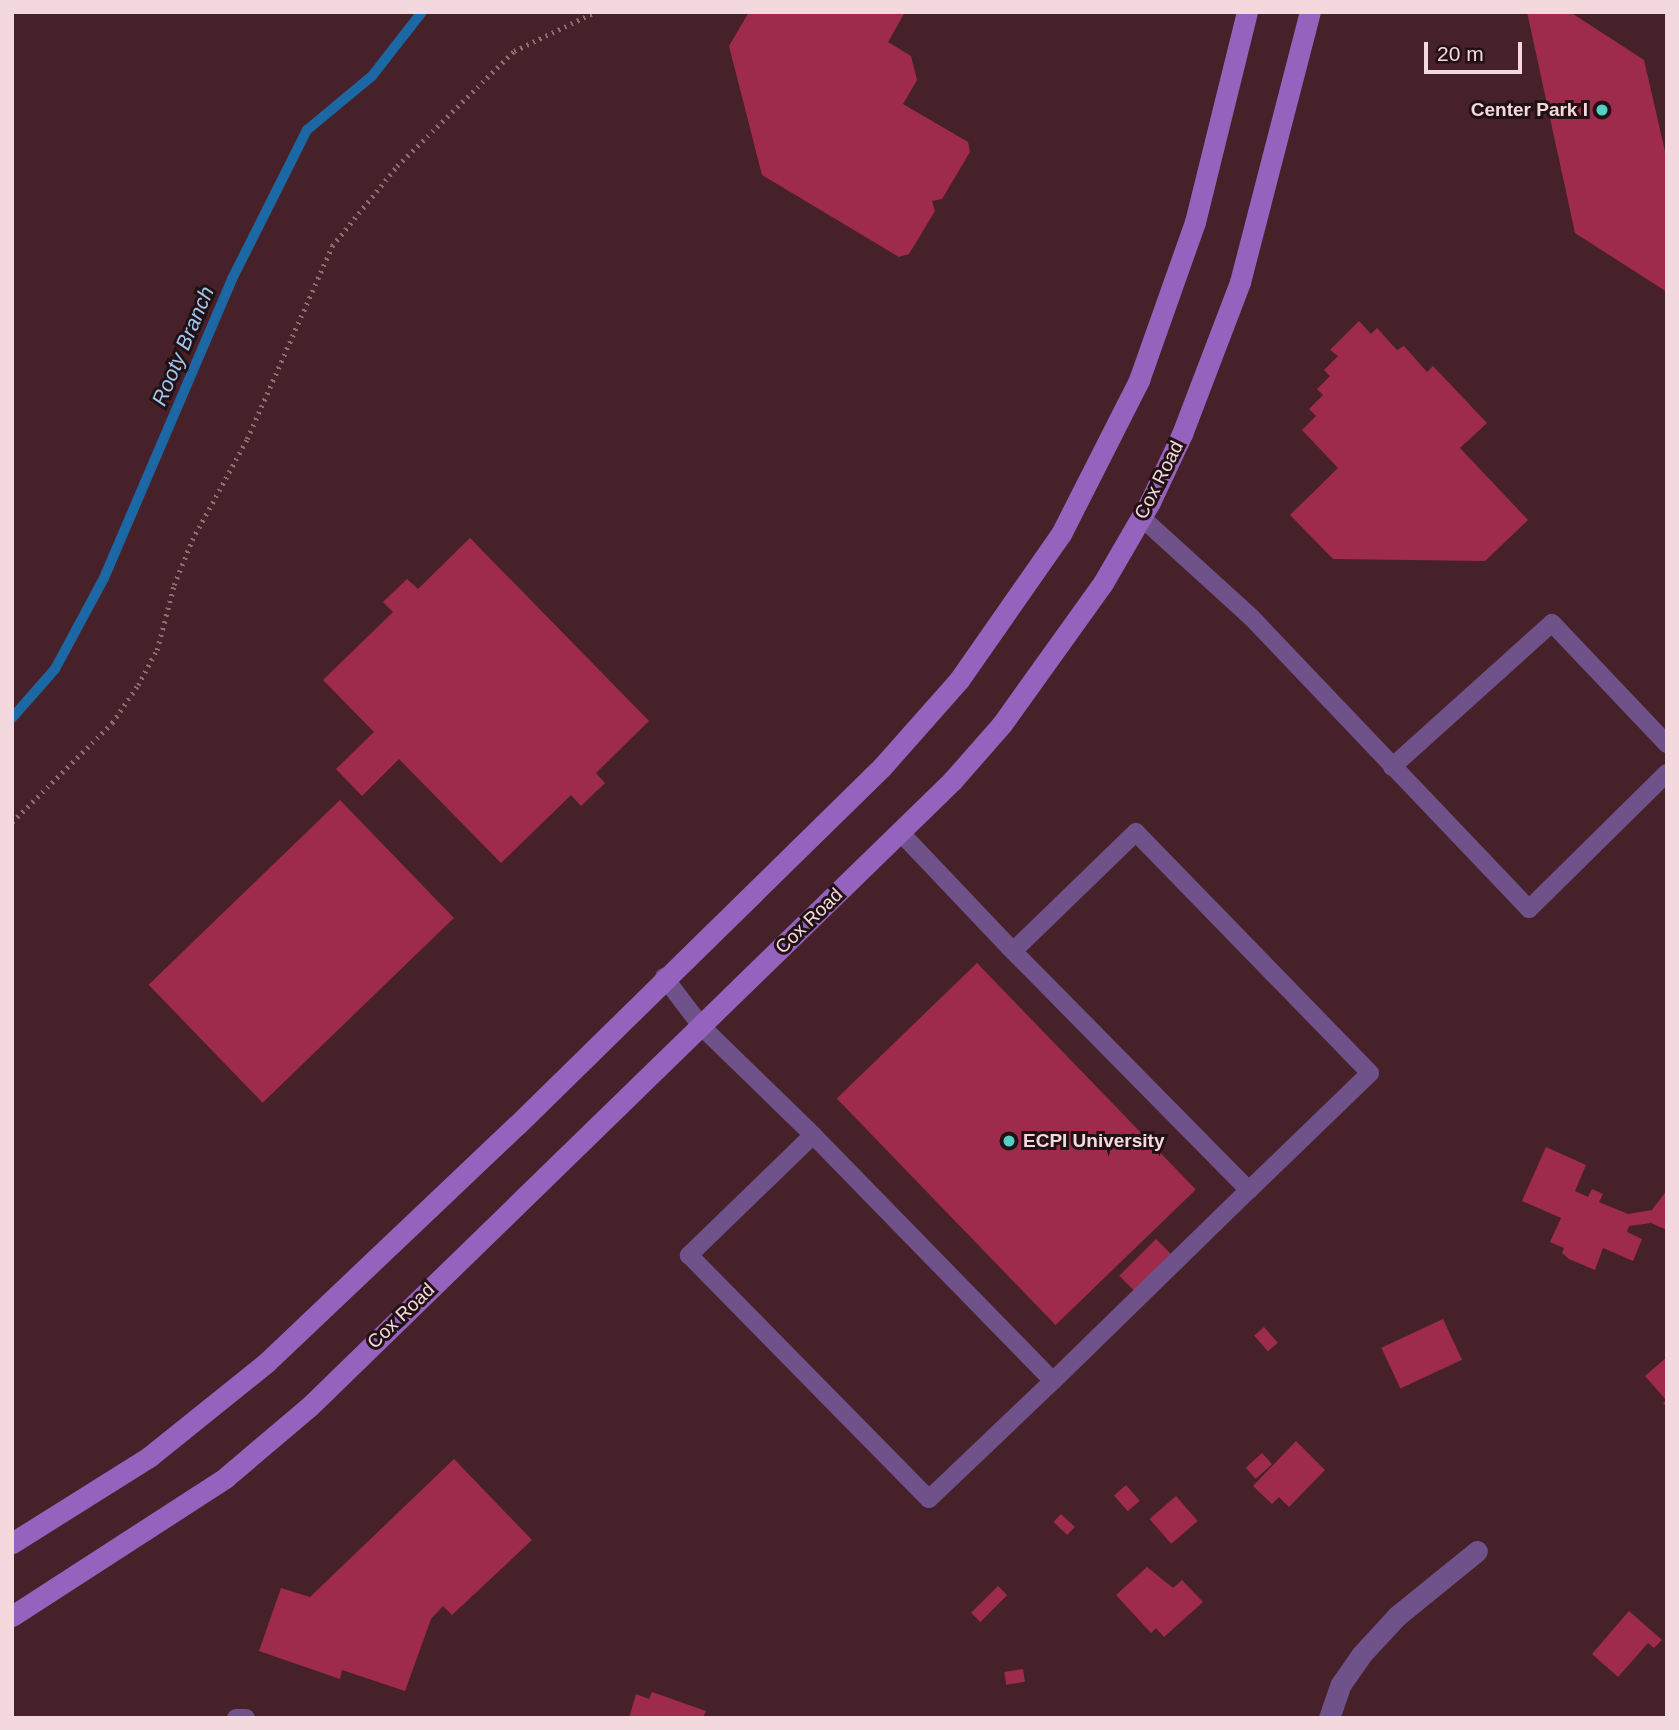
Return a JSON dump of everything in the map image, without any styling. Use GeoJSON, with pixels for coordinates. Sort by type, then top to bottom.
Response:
{"type":"FeatureCollection","features":[{"type":"Feature","properties":{"kind":"main road"},"geometry":{"type":"LineString","coordinates":[[12,1543],[149,1457],[231,1394],[517,1125],[917,729],[997,631],[1061,534],[1104,455],[1165,315],[1195,222],[1247,12]]}},
{"type":"Feature","properties":{"kind":"main road","name":"Cox Road"},"geometry":{"type":"LineString","coordinates":[[12,1616],[225,1478],[310,1406],[900,832],[960,771],[1039,677],[1141,517],[1182,434],[1229,316],[1310,12]]}},
{"type":"Feature","properties":{"kind":"street"},"geometry":{"type":"LineString","coordinates":[[1329,1718],[1340,1684],[1361,1655],[1397,1616],[1477,1551]]}},
{"type":"Feature","properties":{"kind":"lane"},"geometry":{"type":"LineString","coordinates":[[1141,517],[1251,617],[1529,908],[1667,773]]}},
{"type":"Feature","properties":{"kind":"lane"},"geometry":{"type":"LineString","coordinates":[[1392,766],[1552,623],[1667,744]]}},
{"type":"Feature","properties":{"kind":"lane"},"geometry":{"type":"LineString","coordinates":[[900,832],[1013,951],[1249,1190]]}},
{"type":"Feature","properties":{"kind":"lane"},"geometry":{"type":"LineString","coordinates":[[813,1135],[689,1255],[929,1499],[1370,1073],[1136,832],[1013,951]]}},
{"type":"Feature","properties":{"kind":"lane"},"geometry":{"type":"LineString","coordinates":[[664,977],[702,1027],[813,1135],[1053,1381]]}},
{"type":"Feature","properties":{"kind":"lane"},"geometry":{"type":"LineString","coordinates":[[236,1718],[246,1718]]}},
{"type":"Feature","properties":{"kind":"path"},"geometry":{"type":"LineString","coordinates":[[12,822],[112,723],[138,685],[157,650],[174,585],[192,540],[247,439],[332,246],[397,166],[514,51],[595,12]]}},
{"type":"Feature","properties":{"kind":"building"},"geometry":{"type":"Polygon","coordinates":[[[749,12],[905,12],[888,42],[911,56],[917,80],[903,104],[968,142],[970,152],[942,199],[932,201],[935,211],[909,254],[899,257],[762,175],[729,46],[749,12]]]}},
{"type":"Feature","properties":{"kind":"building","name":"Center Park I"},"geometry":{"type":"Polygon","coordinates":[[[1527,12],[1570,12],[1644,60],[1667,160],[1667,292],[1575,233],[1527,12]]]}},
{"type":"Feature","properties":{"kind":"building"},"geometry":{"type":"Polygon","coordinates":[[[1359,321],[1371,334],[1377,328],[1397,350],[1404,346],[1427,372],[1433,366],[1487,423],[1460,448],[1528,520],[1485,561],[1333,559],[1290,515],[1338,468],[1302,430],[1316,416],[1309,409],[1323,395],[1317,389],[1330,376],[1324,370],[1338,356],[1330,350],[1359,321]]]}},
{"type":"Feature","properties":{"kind":"building"},"geometry":{"type":"Polygon","coordinates":[[[470,538],[649,721],[596,773],[605,783],[581,806],[571,795],[501,863],[399,759],[362,796],[336,769],[374,732],[323,680],[393,612],[383,602],[407,579],[418,589],[470,538]]]}},
{"type":"Feature","properties":{"kind":"building"},"geometry":{"type":"Polygon","coordinates":[[[340,800],[454,918],[263,1103],[149,985],[340,800]]]}},
{"type":"Feature","properties":{"kind":"building"},"geometry":{"type":"Polygon","coordinates":[[[977,963],[1196,1190],[1056,1325],[837,1098],[977,963]]]}},
{"type":"Feature","properties":{"kind":"building"},"geometry":{"type":"Polygon","coordinates":[[[1546,1147],[1586,1165],[1575,1191],[1588,1197],[1592,1189],[1603,1194],[1599,1202],[1628,1214],[1652,1210],[1667,1190],[1667,1230],[1651,1223],[1629,1226],[1627,1232],[1642,1239],[1633,1261],[1603,1248],[1595,1270],[1569,1259],[1562,1253],[1564,1248],[1550,1242],[1561,1218],[1522,1201],[1546,1147]]]}},
{"type":"Feature","properties":{"kind":"building"},"geometry":{"type":"Polygon","coordinates":[[[1156,1239],[1171,1254],[1134,1291],[1119,1276],[1156,1239]]]}},
{"type":"Feature","properties":{"kind":"building"},"geometry":{"type":"Polygon","coordinates":[[[1443,1319],[1462,1360],[1400,1389],[1381,1348],[1443,1319]]]}},
{"type":"Feature","properties":{"kind":"building"},"geometry":{"type":"Polygon","coordinates":[[[1264,1327],[1278,1343],[1268,1351],[1254,1336],[1264,1327]]]}},
{"type":"Feature","properties":{"kind":"building"},"geometry":{"type":"Polygon","coordinates":[[[1667,1357],[1667,1401],[1645,1376],[1667,1357]]]}},
{"type":"Feature","properties":{"kind":"building"},"geometry":{"type":"Polygon","coordinates":[[[1296,1441],[1325,1470],[1289,1507],[1279,1497],[1272,1504],[1253,1486],[1296,1441]]]}},
{"type":"Feature","properties":{"kind":"building"},"geometry":{"type":"Polygon","coordinates":[[[1262,1453],[1272,1464],[1256,1479],[1246,1468],[1262,1453]]]}},
{"type":"Feature","properties":{"kind":"building"},"geometry":{"type":"Polygon","coordinates":[[[454,1459],[532,1540],[452,1615],[443,1606],[431,1619],[405,1691],[342,1670],[340,1679],[259,1651],[281,1588],[310,1597],[454,1459]]]}},
{"type":"Feature","properties":{"kind":"building"},"geometry":{"type":"Polygon","coordinates":[[[1126,1485],[1140,1501],[1128,1511],[1114,1495],[1126,1485]]]}},
{"type":"Feature","properties":{"kind":"building"},"geometry":{"type":"Polygon","coordinates":[[[1176,1496],[1198,1521],[1171,1544],[1150,1519],[1176,1496]]]}},
{"type":"Feature","properties":{"kind":"building"},"geometry":{"type":"Polygon","coordinates":[[[1061,1514],[1075,1527],[1067,1535],[1053,1522],[1061,1514]]]}},
{"type":"Feature","properties":{"kind":"building"},"geometry":{"type":"Polygon","coordinates":[[[1147,1567],[1173,1588],[1182,1580],[1203,1602],[1164,1637],[1156,1628],[1151,1633],[1116,1595],[1147,1567]]]}},
{"type":"Feature","properties":{"kind":"building"},"geometry":{"type":"Polygon","coordinates":[[[998,1586],[1007,1595],[980,1622],[971,1613],[998,1586]]]}},
{"type":"Feature","properties":{"kind":"building"},"geometry":{"type":"Polygon","coordinates":[[[1629,1611],[1662,1640],[1654,1648],[1648,1643],[1618,1677],[1592,1654],[1629,1611]]]}},
{"type":"Feature","properties":{"kind":"building"},"geometry":{"type":"Polygon","coordinates":[[[1023,1669],[1025,1682],[1006,1685],[1004,1672],[1023,1669]]]}},
{"type":"Feature","properties":{"kind":"building"},"geometry":{"type":"Polygon","coordinates":[[[652,1692],[706,1711],[703,1718],[629,1718],[636,1694],[649,1699],[652,1692]]]}},
{"type":"Feature","properties":{"kind":"waterway","name":"Rooty Branch"},"geometry":{"type":"LineString","coordinates":[[12,718],[55,669],[104,578],[232,279],[307,130],[372,76],[422,12]]}},
{"type":"Feature","properties":{"kind":"place","name":"Center Park I"},"geometry":{"type":"Point","coordinates":[1602,110]}},
{"type":"Feature","properties":{"kind":"place","name":"ECPI University"},"geometry":{"type":"Point","coordinates":[1009,1141]}}]}
